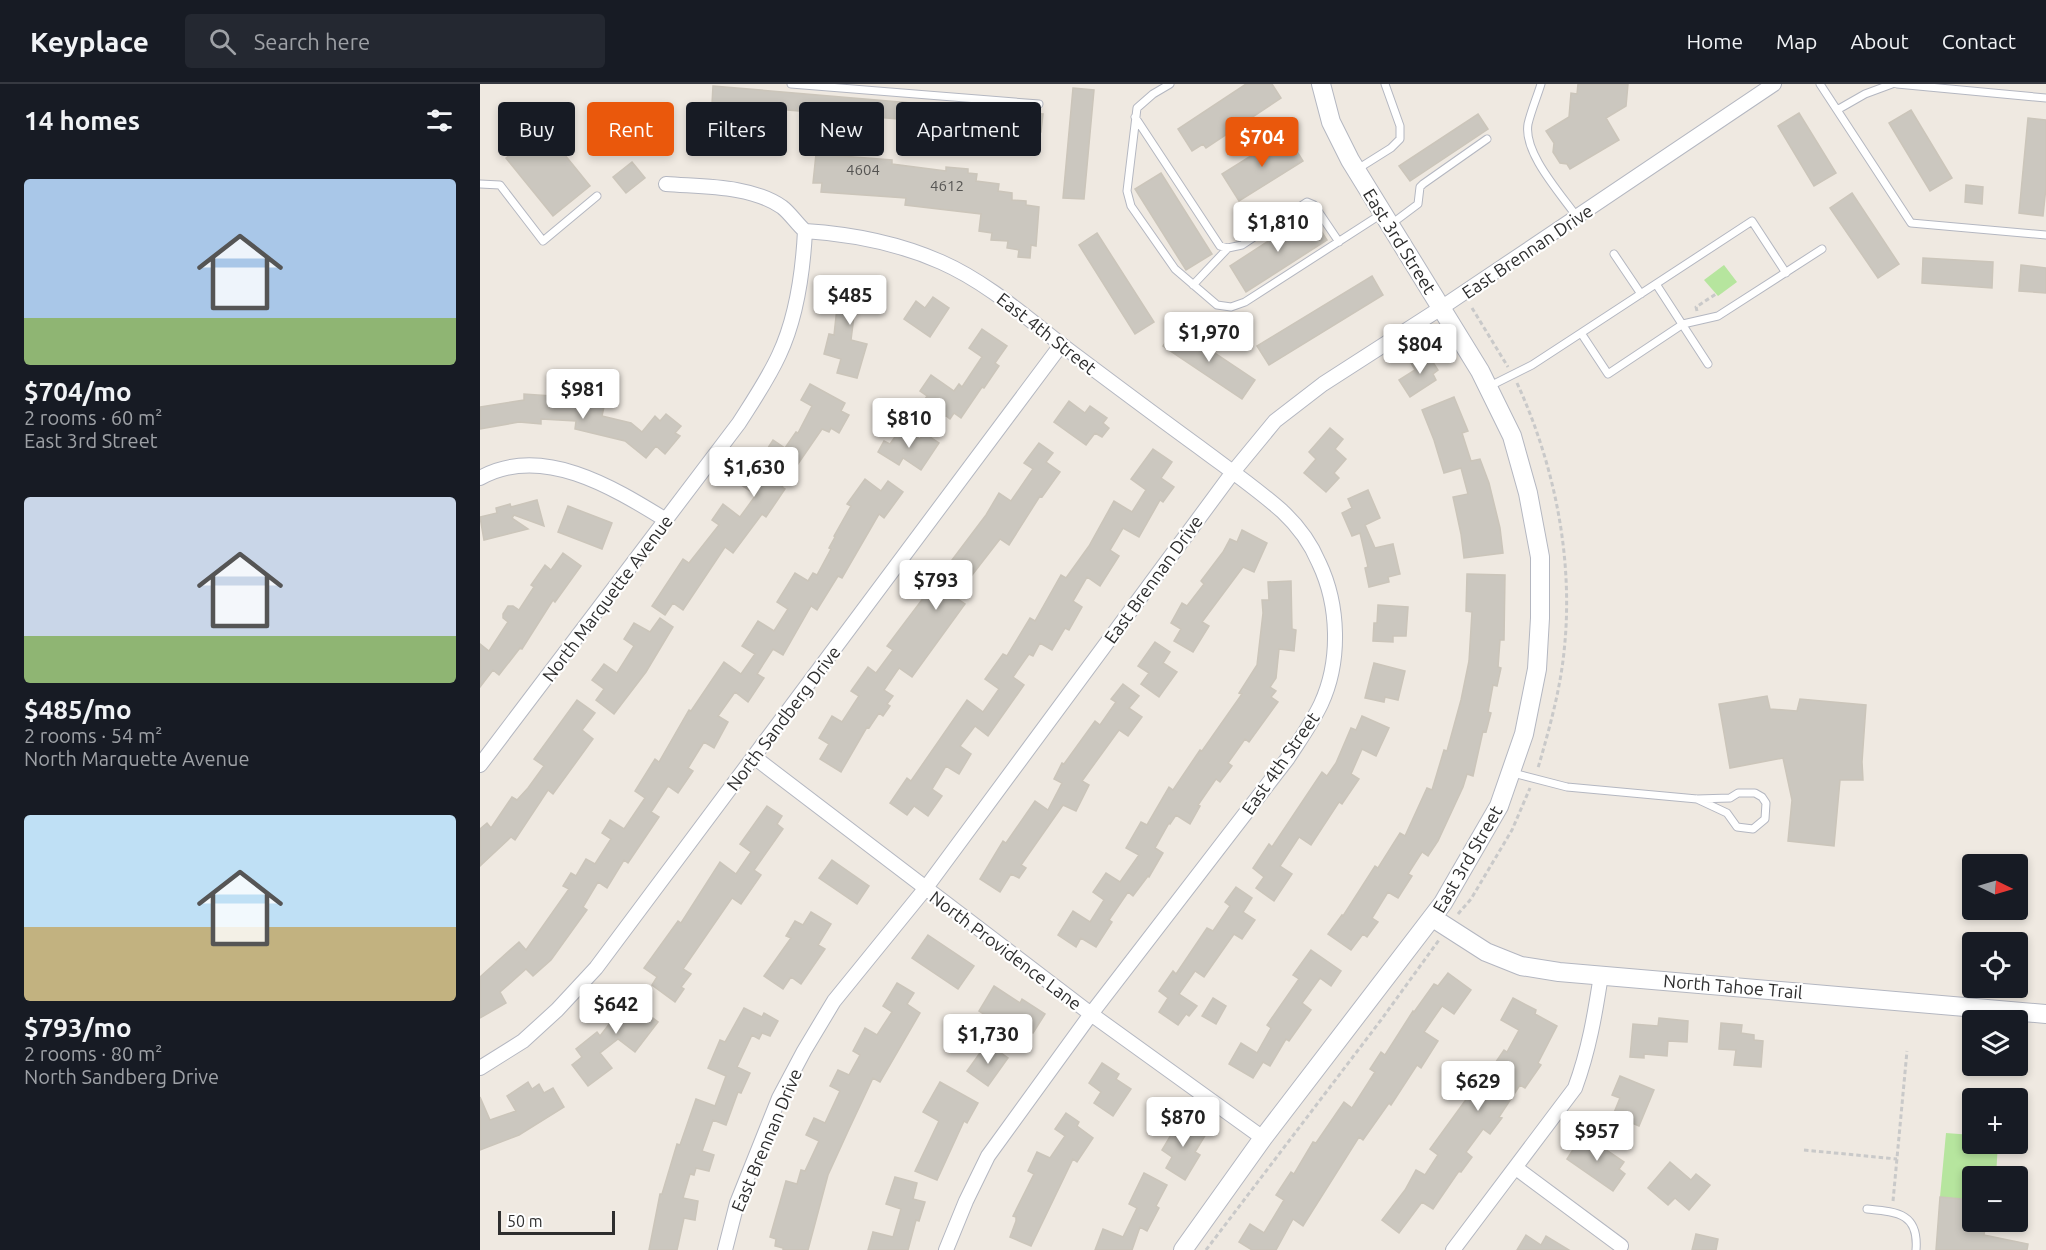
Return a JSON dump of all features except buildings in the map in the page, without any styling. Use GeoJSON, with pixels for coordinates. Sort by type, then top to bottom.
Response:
{"type":"FeatureCollection","features":[{"type":"Feature","properties":{"kind":"street","name":"East 3rd Street"},"geometry":{"type":"LineString","coordinates":[[1183,1250],[1263,1138],[1432,918],[1500,806],[1524,734],[1537,669],[1540,557],[1528,493],[1512,436],[1488,387],[1442,308],[1356,170],[1331,122],[1320,84]]}},
{"type":"Feature","properties":{"kind":"street","name":"East Brennan Drive"},"geometry":{"type":"LineString","coordinates":[[725,1250],[737,1203],[779,1098],[834,1001],[925,889],[1233,472],[1275,421],[1323,384],[1442,308],[1774,84]]}},
{"type":"Feature","properties":{"kind":"street"},"geometry":{"type":"LineString","coordinates":[[666,184],[733,190],[761,196],[783,208],[805,231]]}},
{"type":"Feature","properties":{"kind":"street","name":"East 4th Street"},"geometry":{"type":"LineString","coordinates":[[805,231],[861,238],[903,248],[942,263],[990,289],[1284,513],[1305,539],[1320,563],[1333,605],[1335,637],[1331,674],[1322,702],[1288,758],[1091,1014],[988,1156],[946,1250]]}},
{"type":"Feature","properties":{"kind":"street","name":"North Marquette Avenue"},"geometry":{"type":"LineString","coordinates":[[482,758],[739,423],[780,354],[789,327],[803,260],[805,231]]}},
{"type":"Feature","properties":{"kind":"street","name":"North Sandberg Drive"},"geometry":{"type":"LineString","coordinates":[[480,1068],[523,1041],[596,968],[1061,345]]}},
{"type":"Feature","properties":{"kind":"street"},"geometry":{"type":"LineString","coordinates":[[480,478],[490,472],[519,465],[557,469],[592,478],[666,520]]}},
{"type":"Feature","properties":{"kind":"street","name":"North Providence Lane"},"geometry":{"type":"LineString","coordinates":[[754,757],[1091,1014],[1263,1138]]}},
{"type":"Feature","properties":{"kind":"street","name":"North Tahoe Trail"},"geometry":{"type":"LineString","coordinates":[[1432,918],[1486,952],[1521,966],[1559,972],[2046,1014]]}},
{"type":"Feature","properties":{"kind":"street"},"geometry":{"type":"LineString","coordinates":[[1452,1250],[1575,1088],[1588,1049],[1601,975]]}},
{"type":"Feature","properties":{"kind":"street"},"geometry":{"type":"LineString","coordinates":[[1516,1168],[1621,1246]]}},
{"type":"Feature","properties":{"kind":"lane"},"geometry":{"type":"LineString","coordinates":[[791,84],[1014,102]]}},
{"type":"Feature","properties":{"kind":"lane"},"geometry":{"type":"LineString","coordinates":[[1170,84],[1153,94],[1137,108],[1127,191],[1131,206],[1175,269],[1217,305],[1231,307],[1245,302],[1339,242],[1418,204],[1422,184],[1487,139]]}},
{"type":"Feature","properties":{"kind":"lane"},"geometry":{"type":"LineString","coordinates":[[1356,170],[1400,139],[1400,126],[1385,84]]}},
{"type":"Feature","properties":{"kind":"lane"},"geometry":{"type":"LineString","coordinates":[[1541,84],[1528,125],[1529,142],[1536,158],[1577,217]]}},
{"type":"Feature","properties":{"kind":"lane"},"geometry":{"type":"LineString","coordinates":[[1820,84],[1911,223],[2046,235]]}},
{"type":"Feature","properties":{"kind":"lane"},"geometry":{"type":"LineString","coordinates":[[1837,110],[1865,94],[1892,84]]}},
{"type":"Feature","properties":{"kind":"lane"},"geometry":{"type":"LineString","coordinates":[[1897,84],[2046,98]]}},
{"type":"Feature","properties":{"kind":"lane"},"geometry":{"type":"LineString","coordinates":[[1135,117],[1220,246],[1228,248],[1242,245],[1307,202],[1314,205],[1339,242]]}},
{"type":"Feature","properties":{"kind":"lane"},"geometry":{"type":"LineString","coordinates":[[480,184],[500,185],[543,241],[597,196]]}},
{"type":"Feature","properties":{"kind":"lane"},"geometry":{"type":"LineString","coordinates":[[1488,387],[1532,365],[1752,221],[1786,273]]}},
{"type":"Feature","properties":{"kind":"lane"},"geometry":{"type":"LineString","coordinates":[[1193,285],[1228,248]]}},
{"type":"Feature","properties":{"kind":"lane"},"geometry":{"type":"LineString","coordinates":[[1581,333],[1608,374],[1683,324],[1718,316],[1822,249]]}},
{"type":"Feature","properties":{"kind":"lane"},"geometry":{"type":"LineString","coordinates":[[1614,254],[1641,294]]}},
{"type":"Feature","properties":{"kind":"lane"},"geometry":{"type":"LineString","coordinates":[[1656,284],[1708,364]]}},
{"type":"Feature","properties":{"kind":"lane"},"geometry":{"type":"LineString","coordinates":[[1511,772],[1567,787],[1698,799],[1730,798],[1738,793],[1755,793],[1766,803],[1765,819],[1753,829],[1737,827],[1727,813],[1698,799]]}},
{"type":"Feature","properties":{"kind":"lane"},"geometry":{"type":"LineString","coordinates":[[1867,1209],[1893,1211],[1905,1216],[1914,1227],[1917,1238],[1916,1250]]}},
{"type":"Feature","properties":{"kind":"path"},"geometry":{"type":"LineString","coordinates":[[1700,320],[1696,307],[1716,294]]}},
{"type":"Feature","properties":{"kind":"path"},"geometry":{"type":"LineString","coordinates":[[1456,915],[1471,900],[1512,830],[1539,765]]}},
{"type":"Feature","properties":{"kind":"path"},"geometry":{"type":"LineString","coordinates":[[1206,1250],[1381,1020],[1440,938]]}},
{"type":"Feature","properties":{"kind":"path"},"geometry":{"type":"LineString","coordinates":[[1899,1206],[1893,1203],[1907,1051]]}},
{"type":"Feature","properties":{"kind":"path"},"geometry":{"type":"LineString","coordinates":[[1804,1150],[1897,1159]]}},
{"type":"Feature","properties":{"kind":"green space"},"geometry":{"type":"Polygon","coordinates":[[[1724,265],[1737,282],[1718,296],[1704,280],[1724,265]]]}},
{"type":"Feature","properties":{"kind":"green space"},"geometry":{"type":"Polygon","coordinates":[[[1946,1133],[1962,1134],[1962,1154],[1997,1154],[1997,1166],[1962,1166],[1962,1199],[1940,1197],[1946,1133]]]}}]}
